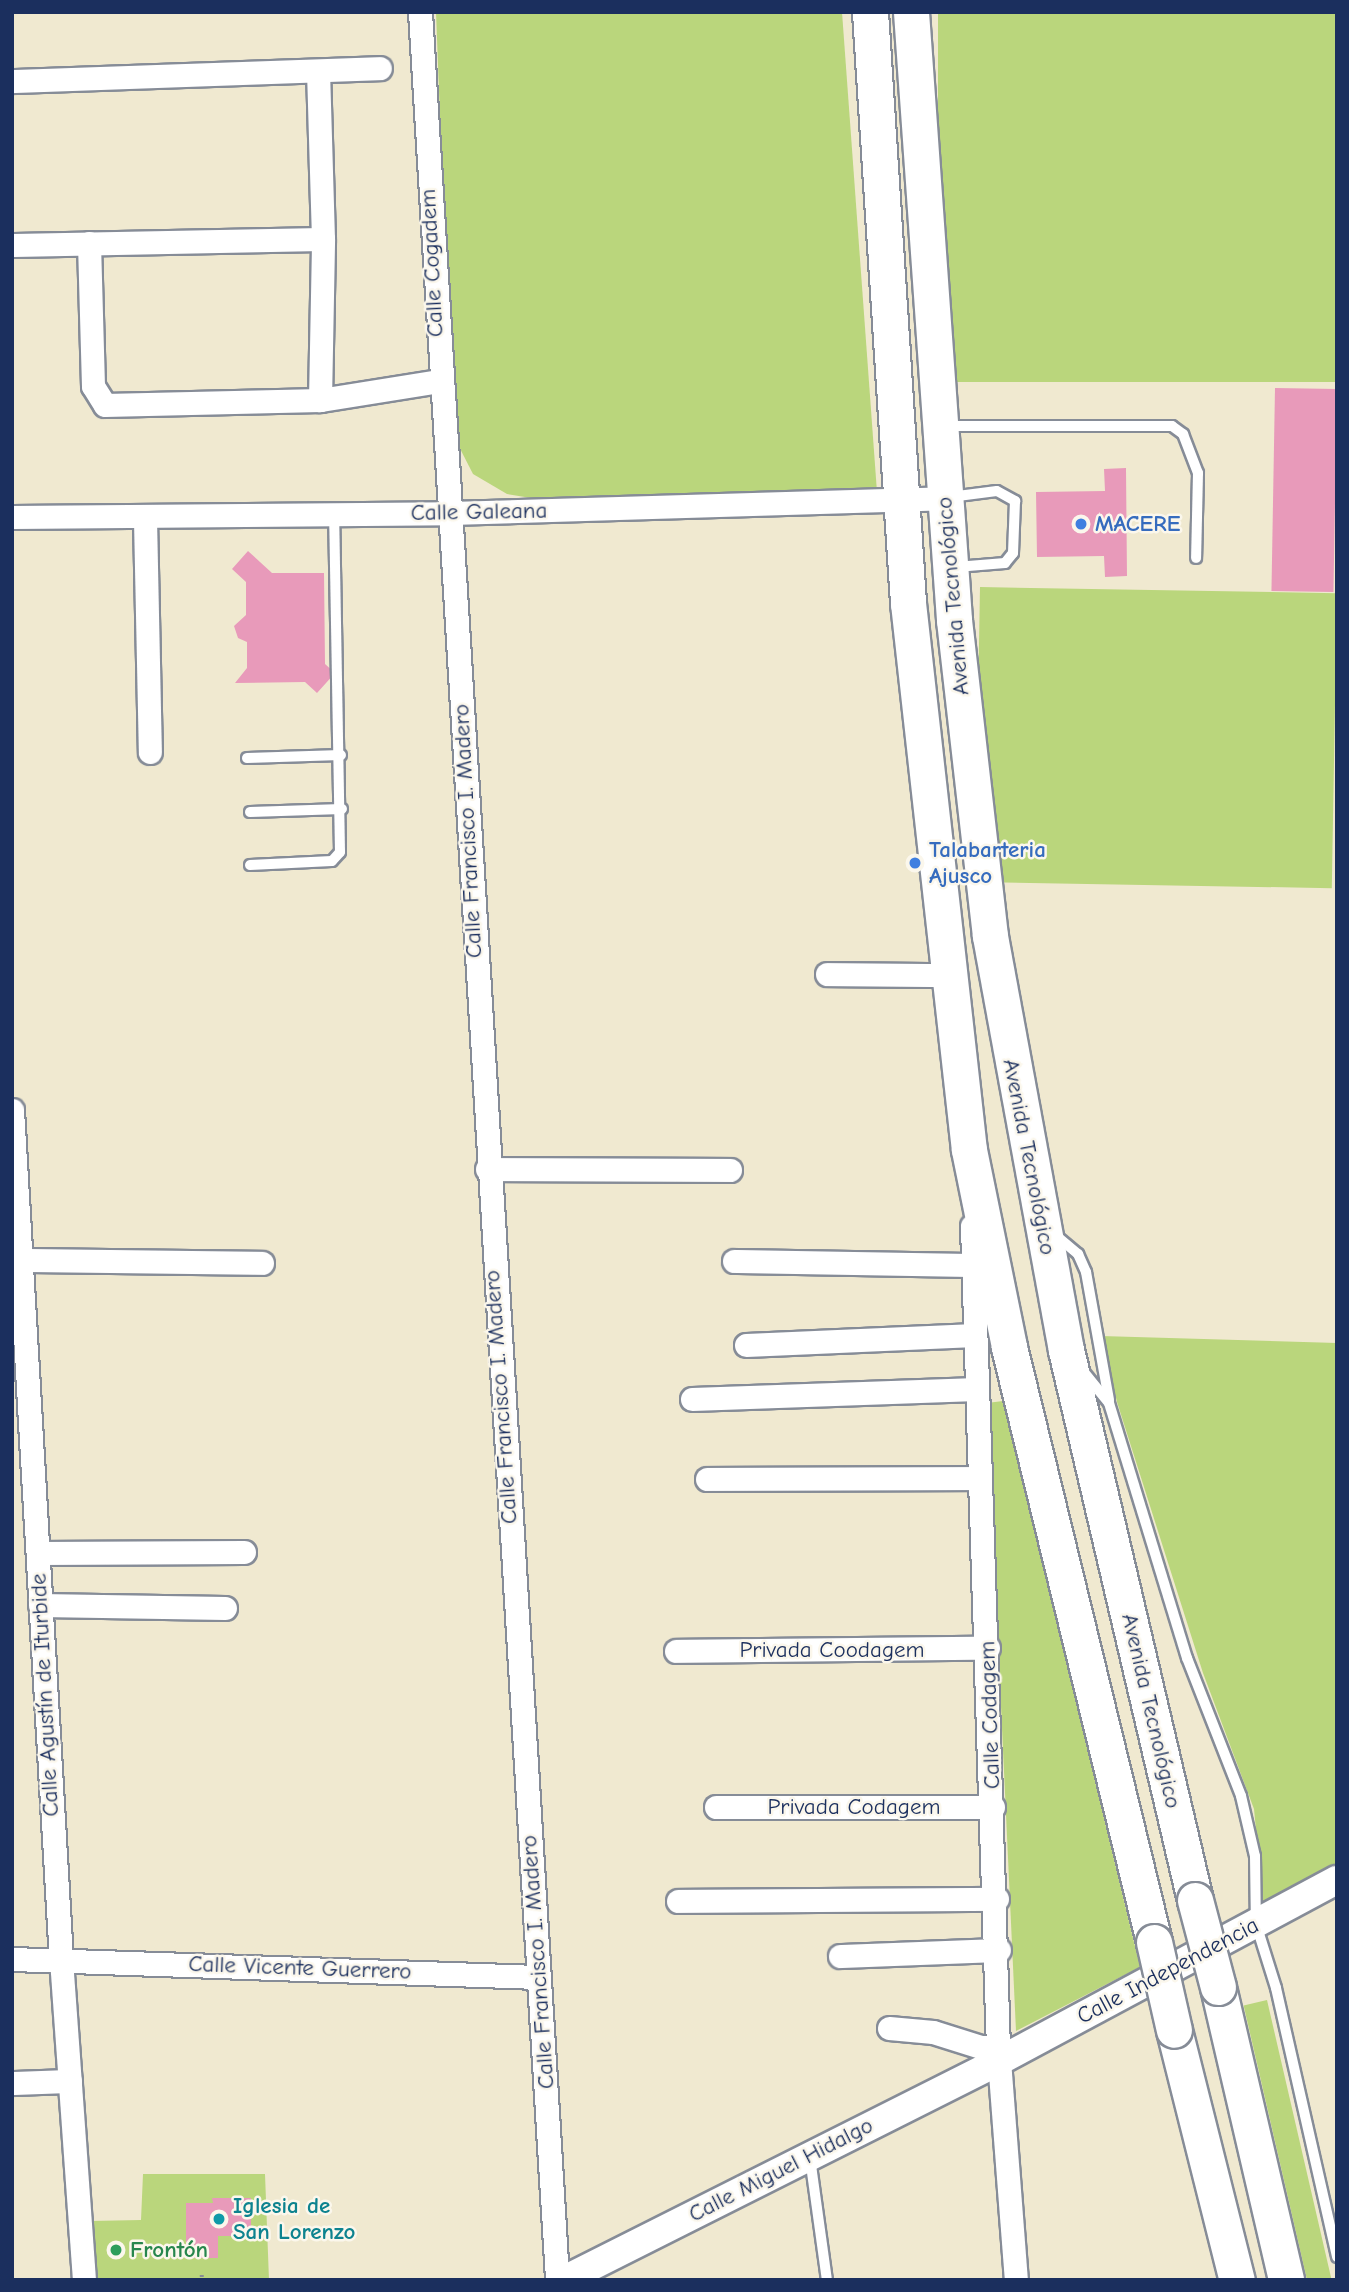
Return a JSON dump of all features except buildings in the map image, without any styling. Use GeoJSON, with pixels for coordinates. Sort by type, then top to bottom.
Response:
{"type":"FeatureCollection","features":[{"type":"Feature","properties":{"kind":"main road","name":"Avenida Tecnológico"},"geometry":{"type":"LineString","coordinates":[[870,12],[908,603],[946,975],[969,1150],[1009,1347],[1237,2280]]}},
{"type":"Feature","properties":{"kind":"main road","name":"Avenida Tecnológico"},"geometry":{"type":"LineString","coordinates":[[911,12],[950,567],[990,936],[1066,1350],[1286,2280]]}},
{"type":"Feature","properties":{"kind":"street","name":"Calle Cogadem"},"geometry":{"type":"LineString","coordinates":[[420,12],[439,381],[450,513]]}},
{"type":"Feature","properties":{"kind":"street"},"geometry":{"type":"LineString","coordinates":[[12,81],[380,68]]}},
{"type":"Feature","properties":{"kind":"street"},"geometry":{"type":"LineString","coordinates":[[318,72],[323,239],[320,400]]}},
{"type":"Feature","properties":{"kind":"street"},"geometry":{"type":"LineString","coordinates":[[12,245],[323,239]]}},
{"type":"Feature","properties":{"kind":"street"},"geometry":{"type":"LineString","coordinates":[[89,243],[93,386],[105,405],[320,400],[439,381]]}},
{"type":"Feature","properties":{"kind":"street","name":"Calle Galeana"},"geometry":{"type":"LineString","coordinates":[[12,517],[145,519],[450,513],[903,502],[945,498]]}},
{"type":"Feature","properties":{"kind":"street","name":"Calle Francisco I. Madero"},"geometry":{"type":"LineString","coordinates":[[450,513],[486,1169],[557,2280]]}},
{"type":"Feature","properties":{"kind":"street"},"geometry":{"type":"LineString","coordinates":[[145,519],[150,752]]}},
{"type":"Feature","properties":{"kind":"street"},"geometry":{"type":"LineString","coordinates":[[827,974],[946,975]]}},
{"type":"Feature","properties":{"kind":"street","name":"Calle Agustín de Iturbide"},"geometry":{"type":"LineString","coordinates":[[12,1110],[61,1959],[84,2280]]}},
{"type":"Feature","properties":{"kind":"street","name":"Calle Codagem"},"geometry":{"type":"LineString","coordinates":[[969,1150],[999,1951],[998,2054],[1016,2280]]}},
{"type":"Feature","properties":{"kind":"street"},"geometry":{"type":"LineString","coordinates":[[486,1169],[730,1170]]}},
{"type":"Feature","properties":{"kind":"street"},"geometry":{"type":"LineString","coordinates":[[19,1260],[261,1263]]}},
{"type":"Feature","properties":{"kind":"street"},"geometry":{"type":"LineString","coordinates":[[734,1261],[973,1265]]}},
{"type":"Feature","properties":{"kind":"street"},"geometry":{"type":"LineString","coordinates":[[746,1345],[975,1335]]}},
{"type":"Feature","properties":{"kind":"street"},"geometry":{"type":"LineString","coordinates":[[692,1399],[977,1389]]}},
{"type":"Feature","properties":{"kind":"street"},"geometry":{"type":"LineString","coordinates":[[707,1479],[980,1478]]}},
{"type":"Feature","properties":{"kind":"street"},"geometry":{"type":"LineString","coordinates":[[37,1553],[244,1552]]}},
{"type":"Feature","properties":{"kind":"street"},"geometry":{"type":"LineString","coordinates":[[40,1605],[225,1608]]}},
{"type":"Feature","properties":{"kind":"street","name":"Privada Coodagem"},"geometry":{"type":"LineString","coordinates":[[676,1651],[988,1648]]}},
{"type":"Feature","properties":{"kind":"street","name":"Privada Codagem"},"geometry":{"type":"LineString","coordinates":[[716,1807],[993,1807]]}},
{"type":"Feature","properties":{"kind":"street","name":"Calle Independencia"},"geometry":{"type":"LineString","coordinates":[[998,2054],[1256,1924],[1337,1880]]}},
{"type":"Feature","properties":{"kind":"street"},"geometry":{"type":"LineString","coordinates":[[678,1901],[997,1899]]}},
{"type":"Feature","properties":{"kind":"street"},"geometry":{"type":"LineString","coordinates":[[840,1956],[999,1951]]}},
{"type":"Feature","properties":{"kind":"street","name":"Calle Vicente Guerrero"},"geometry":{"type":"LineString","coordinates":[[12,1959],[539,1977]]}},
{"type":"Feature","properties":{"kind":"street"},"geometry":{"type":"LineString","coordinates":[[889,2028],[933,2032],[981,2046],[998,2054]]}},
{"type":"Feature","properties":{"kind":"street","name":"Calle Miguel Hidalgo"},"geometry":{"type":"LineString","coordinates":[[564,2280],[810,2155],[998,2054]]}},
{"type":"Feature","properties":{"kind":"street"},"geometry":{"type":"LineString","coordinates":[[12,2082],[70,2081]]}},
{"type":"Feature","properties":{"kind":"lane"},"geometry":{"type":"LineString","coordinates":[[940,426],[1171,426],[1183,434],[1198,474],[1196,558]]}},
{"type":"Feature","properties":{"kind":"lane"},"geometry":{"type":"LineString","coordinates":[[945,498],[997,491],[1015,501],[1013,553],[1005,563],[950,567]]}},
{"type":"Feature","properties":{"kind":"lane"},"geometry":{"type":"LineString","coordinates":[[250,865],[337,858],[342,809],[334,515]]}},
{"type":"Feature","properties":{"kind":"lane"},"geometry":{"type":"LineString","coordinates":[[247,758],[341,755]]}},
{"type":"Feature","properties":{"kind":"lane"},"geometry":{"type":"LineString","coordinates":[[250,812],[342,809]]}},
{"type":"Feature","properties":{"kind":"lane"},"geometry":{"type":"LineString","coordinates":[[1042,1227],[1070,1245],[1083,1262],[1109,1403],[1188,1658],[1244,1808],[1255,1856],[1256,1924],[1276,1988],[1337,2257]]}},
{"type":"Feature","properties":{"kind":"lane"},"geometry":{"type":"LineString","coordinates":[[1066,1350],[1109,1403]]}},
{"type":"Feature","properties":{"kind":"lane"},"geometry":{"type":"LineString","coordinates":[[810,2155],[827,2280]]}},
{"type":"Feature","properties":{"kind":"green space"},"geometry":{"type":"Polygon","coordinates":[[[436,12],[842,12],[877,492],[531,498],[507,494],[473,474],[452,433],[436,12]]]}},
{"type":"Feature","properties":{"kind":"green space"},"geometry":{"type":"Polygon","coordinates":[[[938,12],[1337,12],[1337,382],[938,382],[938,12]]]}},
{"type":"Feature","properties":{"kind":"green space"},"geometry":{"type":"Polygon","coordinates":[[[980,587],[1337,593],[1332,888],[975,882],[980,587]]]}},
{"type":"Feature","properties":{"kind":"green space"},"geometry":{"type":"Polygon","coordinates":[[[1101,1336],[1337,1343],[1337,1864],[1263,1902],[1254,1809],[1203,1673],[1117,1402],[1101,1336]]]}},
{"type":"Feature","properties":{"kind":"green space"},"geometry":{"type":"Polygon","coordinates":[[[1003,1401],[1140,1967],[1016,2031],[987,1403],[1003,1401]]]}},
{"type":"Feature","properties":{"kind":"green space"},"geometry":{"type":"Polygon","coordinates":[[[1267,2000],[1332,2280],[1307,2280],[1244,2005],[1267,2000]]]}},
{"type":"Feature","properties":{"kind":"green space"},"geometry":{"type":"Polygon","coordinates":[[[143,2174],[265,2174],[269,2280],[94,2280],[90,2221],[141,2220],[143,2174]]]}},
{"type":"Feature","properties":{"kind":"place","name":"MACERE"},"geometry":{"type":"Point","coordinates":[1081,524]}},
{"type":"Feature","properties":{"kind":"place","name":"Talabarteria Ajusco"},"geometry":{"type":"Point","coordinates":[915,863]}},
{"type":"Feature","properties":{"kind":"place","name":"Iglesia de San Lorenzo"},"geometry":{"type":"Point","coordinates":[219,2219]}},
{"type":"Feature","properties":{"kind":"place","name":"Frontón"},"geometry":{"type":"Point","coordinates":[116,2250]}}]}
